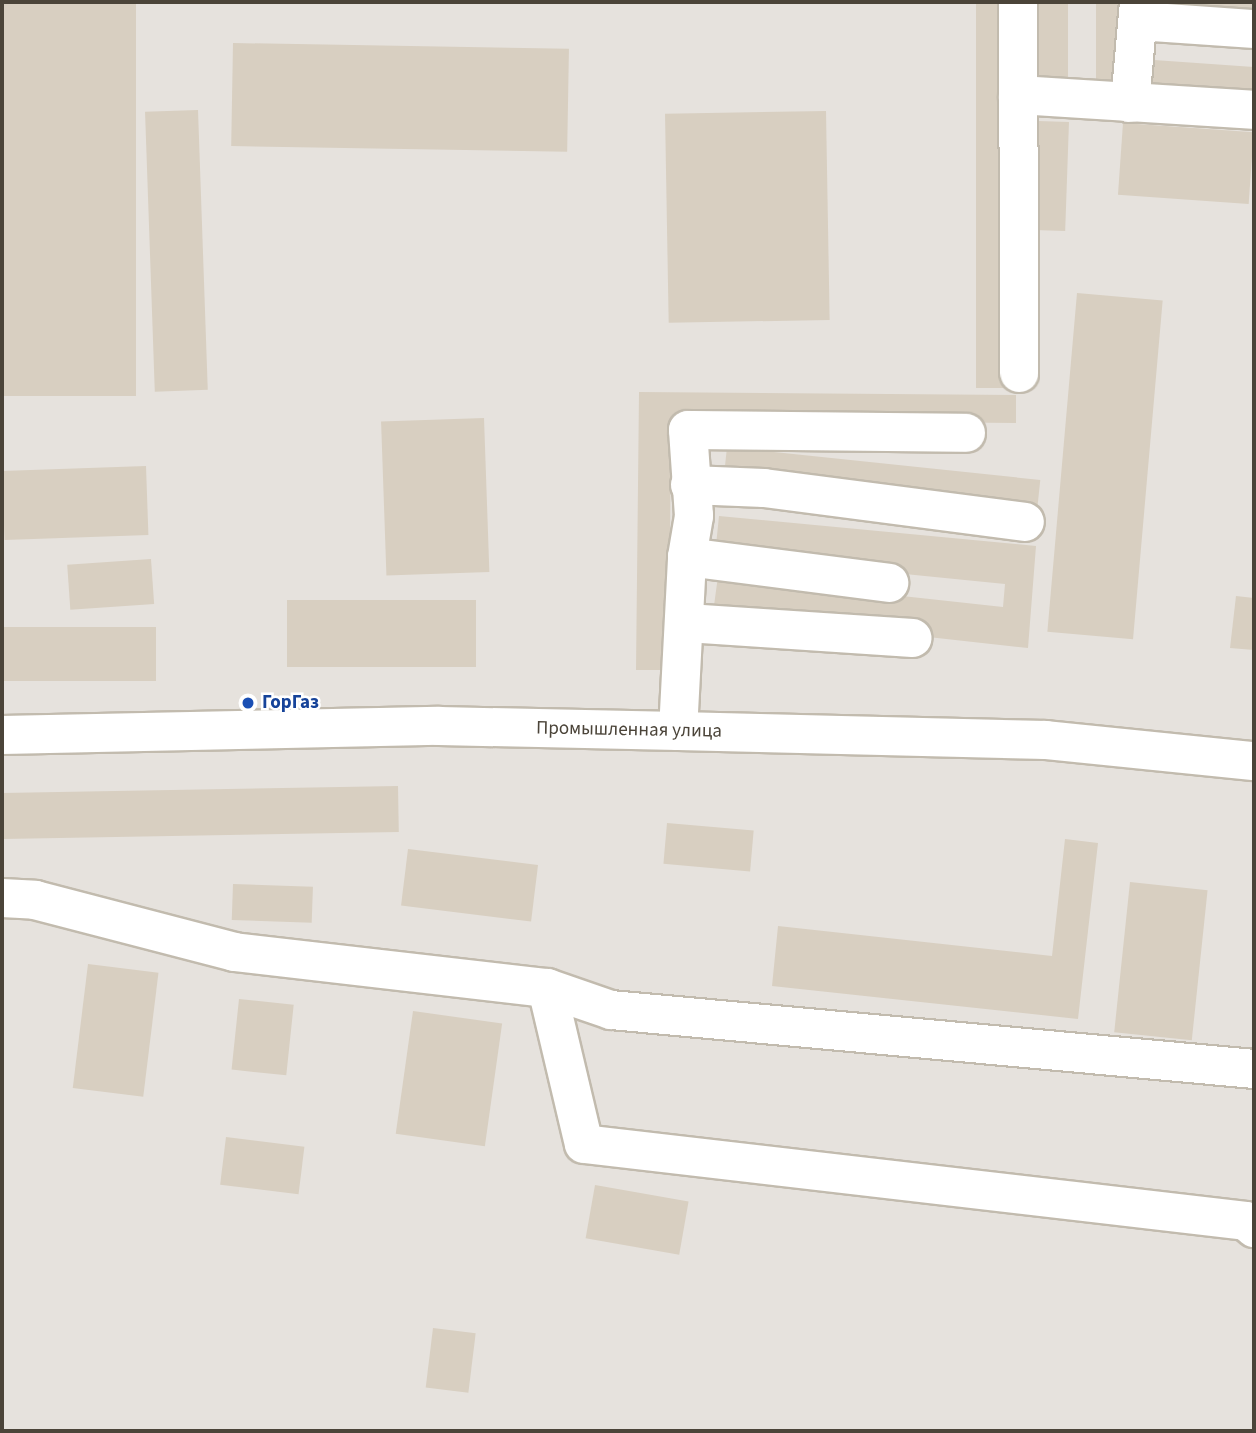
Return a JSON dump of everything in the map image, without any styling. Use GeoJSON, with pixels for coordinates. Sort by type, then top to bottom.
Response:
{"type":"FeatureCollection","features":[{"type":"Feature","properties":{"kind":"street"},"geometry":{"type":"LineString","coordinates":[[1018,2],[1019,373]]}},
{"type":"Feature","properties":{"kind":"street"},"geometry":{"type":"LineString","coordinates":[[1130,103],[1139,11],[1254,29]]}},
{"type":"Feature","properties":{"kind":"street"},"geometry":{"type":"LineString","coordinates":[[1018,95],[1254,110]]}},
{"type":"Feature","properties":{"kind":"street"},"geometry":{"type":"LineString","coordinates":[[678,731],[687,623],[687,556],[694,516],[688,430],[966,433]]}},
{"type":"Feature","properties":{"kind":"street"},"geometry":{"type":"LineString","coordinates":[[690,485],[764,488],[1025,522]]}},
{"type":"Feature","properties":{"kind":"street"},"geometry":{"type":"LineString","coordinates":[[687,556],[889,583]]}},
{"type":"Feature","properties":{"kind":"street"},"geometry":{"type":"LineString","coordinates":[[687,623],[914,638]]}},
{"type":"Feature","properties":{"kind":"street","name":"Промышленная улица"},"geometry":{"type":"LineString","coordinates":[[2,735],[439,726],[1046,740],[1254,761]]}},
{"type":"Feature","properties":{"kind":"street"},"geometry":{"type":"LineString","coordinates":[[2,898],[35,900],[234,952],[547,988],[611,1010],[699,1015],[1254,1069]]}},
{"type":"Feature","properties":{"kind":"street"},"geometry":{"type":"LineString","coordinates":[[547,988],[584,1144],[1245,1221],[1254,1228]]}},
{"type":"Feature","properties":{"kind":"shaded area"},"geometry":{"type":"Polygon","coordinates":[[[2,2],[1254,2],[1254,1431],[2,1431],[2,2]]]}},
{"type":"Feature","properties":{"kind":"building"},"geometry":{"type":"Polygon","coordinates":[[[2,2],[136,2],[136,396],[2,396],[2,2]]]}},
{"type":"Feature","properties":{"kind":"building"},"geometry":{"type":"Polygon","coordinates":[[[976,2],[1006,2],[1006,388],[976,388],[976,2]]]}},
{"type":"Feature","properties":{"kind":"building"},"geometry":{"type":"Polygon","coordinates":[[[1035,2],[1068,2],[1068,89],[1035,89],[1035,2]]]}},
{"type":"Feature","properties":{"kind":"building"},"geometry":{"type":"Polygon","coordinates":[[[1096,2],[1128,2],[1128,83],[1096,83],[1096,2]]]}},
{"type":"Feature","properties":{"kind":"building"},"geometry":{"type":"Polygon","coordinates":[[[1169,2],[1254,2],[1254,25],[1168,20],[1169,2]]]}},
{"type":"Feature","properties":{"kind":"building"},"geometry":{"type":"Polygon","coordinates":[[[233,43],[569,49],[567,152],[231,146],[233,43]]]}},
{"type":"Feature","properties":{"kind":"building"},"geometry":{"type":"Polygon","coordinates":[[[1154,60],[1254,67],[1252,99],[1152,92],[1154,60]]]}},
{"type":"Feature","properties":{"kind":"building"},"geometry":{"type":"Polygon","coordinates":[[[198,110],[208,390],[155,392],[145,112],[198,110]]]}},
{"type":"Feature","properties":{"kind":"building"},"geometry":{"type":"Polygon","coordinates":[[[826,111],[830,320],[669,323],[665,114],[826,111]]]}},
{"type":"Feature","properties":{"kind":"building"},"geometry":{"type":"Polygon","coordinates":[[[1038,121],[1069,122],[1065,231],[1034,230],[1038,121]]]}},
{"type":"Feature","properties":{"kind":"building"},"geometry":{"type":"Polygon","coordinates":[[[1123,123],[1254,132],[1249,204],[1118,195],[1123,123]]]}},
{"type":"Feature","properties":{"kind":"building"},"geometry":{"type":"Polygon","coordinates":[[[1077,293],[1163,300],[1133,639],[1047,632],[1077,293]]]}},
{"type":"Feature","properties":{"kind":"building"},"geometry":{"type":"Polygon","coordinates":[[[639,392],[1016,395],[1016,423],[671,420],[669,670],[636,670],[639,392]]]}},
{"type":"Feature","properties":{"kind":"building"},"geometry":{"type":"Polygon","coordinates":[[[484,418],[489,572],[386,576],[381,422],[484,418]]]}},
{"type":"Feature","properties":{"kind":"building"},"geometry":{"type":"Polygon","coordinates":[[[727,447],[1040,480],[1037,513],[724,480],[727,447]]]}},
{"type":"Feature","properties":{"kind":"building"},"geometry":{"type":"Polygon","coordinates":[[[146,466],[148,535],[4,540],[2,471],[146,466]]]}},
{"type":"Feature","properties":{"kind":"building"},"geometry":{"type":"Polygon","coordinates":[[[719,516],[1036,546],[1028,648],[713,613],[718,576],[1003,607],[1005,584],[715,555],[719,516]]]}},
{"type":"Feature","properties":{"kind":"building"},"geometry":{"type":"Polygon","coordinates":[[[151,559],[154,604],[70,610],[67,565],[151,559]]]}},
{"type":"Feature","properties":{"kind":"building"},"geometry":{"type":"Polygon","coordinates":[[[1236,596],[1254,598],[1254,650],[1230,648],[1236,596]]]}},
{"type":"Feature","properties":{"kind":"building"},"geometry":{"type":"Polygon","coordinates":[[[287,600],[476,600],[476,667],[287,667],[287,600]]]}},
{"type":"Feature","properties":{"kind":"building"},"geometry":{"type":"Polygon","coordinates":[[[2,627],[156,627],[156,681],[2,681],[2,627]]]}},
{"type":"Feature","properties":{"kind":"building"},"geometry":{"type":"Polygon","coordinates":[[[398,786],[399,832],[3,839],[2,793],[398,786]]]}},
{"type":"Feature","properties":{"kind":"building"},"geometry":{"type":"Polygon","coordinates":[[[667,823],[754,831],[750,871],[663,864],[667,823]]]}},
{"type":"Feature","properties":{"kind":"building"},"geometry":{"type":"Polygon","coordinates":[[[1065,839],[1098,843],[1078,1019],[772,986],[778,926],[1052,956],[1065,839]]]}},
{"type":"Feature","properties":{"kind":"building"},"geometry":{"type":"Polygon","coordinates":[[[408,849],[538,865],[531,922],[401,906],[408,849]]]}},
{"type":"Feature","properties":{"kind":"building"},"geometry":{"type":"Polygon","coordinates":[[[1130,882],[1208,890],[1192,1040],[1114,1032],[1130,882]]]}},
{"type":"Feature","properties":{"kind":"building"},"geometry":{"type":"Polygon","coordinates":[[[233,884],[313,887],[312,923],[232,920],[233,884]]]}},
{"type":"Feature","properties":{"kind":"building"},"geometry":{"type":"Polygon","coordinates":[[[88,964],[158,973],[143,1097],[73,1088],[88,964]]]}},
{"type":"Feature","properties":{"kind":"building"},"geometry":{"type":"Polygon","coordinates":[[[239,999],[294,1005],[286,1075],[232,1070],[239,999]]]}},
{"type":"Feature","properties":{"kind":"building"},"geometry":{"type":"Polygon","coordinates":[[[413,1011],[502,1024],[485,1146],[396,1134],[413,1011]]]}},
{"type":"Feature","properties":{"kind":"building"},"geometry":{"type":"Polygon","coordinates":[[[226,1137],[304,1147],[299,1194],[220,1185],[226,1137]]]}},
{"type":"Feature","properties":{"kind":"building"},"geometry":{"type":"Polygon","coordinates":[[[595,1185],[689,1201],[679,1255],[586,1238],[595,1185]]]}},
{"type":"Feature","properties":{"kind":"building"},"geometry":{"type":"Polygon","coordinates":[[[433,1328],[476,1333],[468,1393],[426,1388],[433,1328]]]}},
{"type":"Feature","properties":{"kind":"place","name":"ГорГаз"},"geometry":{"type":"Point","coordinates":[248,703]}}]}
